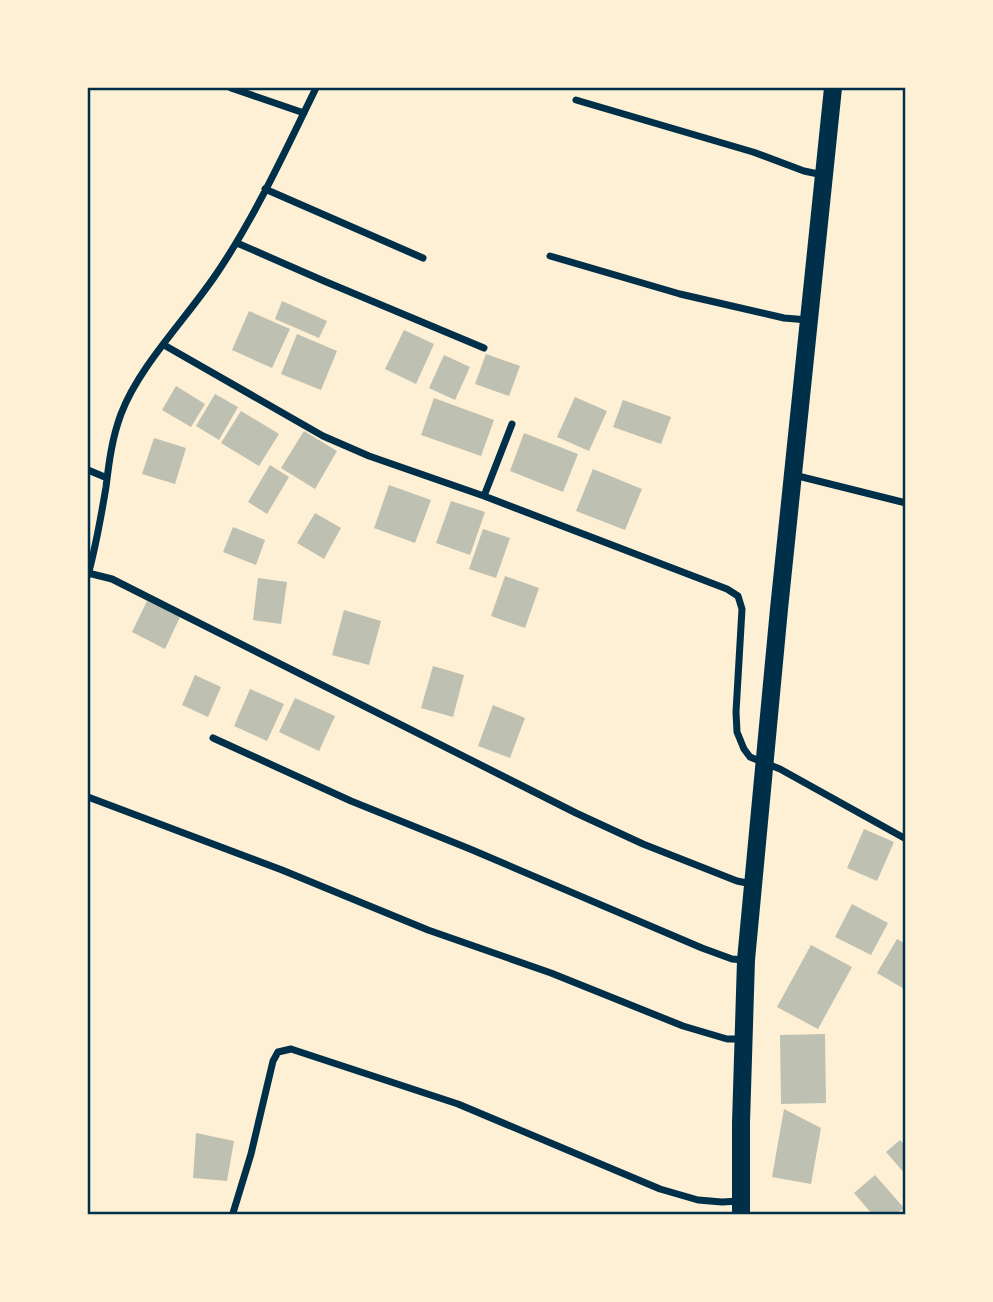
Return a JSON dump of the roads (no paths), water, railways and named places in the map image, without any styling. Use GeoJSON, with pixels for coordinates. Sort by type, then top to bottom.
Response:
{"type":"FeatureCollection","features":[{"type":"Feature","properties":{"kind":"main road"},"geometry":{"type":"LineString","coordinates":[[741,1208],[742,1039],[752,884],[833,88]]}},
{"type":"Feature","properties":{"kind":"street"},"geometry":{"type":"LineString","coordinates":[[231,88],[303,113]]}},
{"type":"Feature","properties":{"kind":"street"},"geometry":{"type":"LineString","coordinates":[[316,88],[237,243],[130,394],[121,415],[110,456],[98,537],[88,574],[112,579],[576,813],[643,844],[737,881],[752,884]]}},
{"type":"Feature","properties":{"kind":"street"},"geometry":{"type":"LineString","coordinates":[[576,100],[753,152],[804,171],[825,175]]}},
{"type":"Feature","properties":{"kind":"street"},"geometry":{"type":"LineString","coordinates":[[265,189],[423,258]]}},
{"type":"Feature","properties":{"kind":"street"},"geometry":{"type":"LineString","coordinates":[[237,243],[484,348]]}},
{"type":"Feature","properties":{"kind":"street"},"geometry":{"type":"LineString","coordinates":[[550,256],[680,294],[784,318],[809,320]]}},
{"type":"Feature","properties":{"kind":"street"},"geometry":{"type":"LineString","coordinates":[[164,345],[323,436],[369,456],[484,496],[727,589],[738,596],[742,609],[736,712],[737,732],[744,749],[750,757],[780,769],[905,839]]}},
{"type":"Feature","properties":{"kind":"street"},"geometry":{"type":"LineString","coordinates":[[484,496],[512,424]]}},
{"type":"Feature","properties":{"kind":"street"},"geometry":{"type":"LineString","coordinates":[[88,470],[107,478]]}},
{"type":"Feature","properties":{"kind":"street"},"geometry":{"type":"LineString","coordinates":[[793,475],[905,503]]}},
{"type":"Feature","properties":{"kind":"street"},"geometry":{"type":"LineString","coordinates":[[213,738],[351,801],[702,948],[746,960]]}},
{"type":"Feature","properties":{"kind":"street"},"geometry":{"type":"LineString","coordinates":[[88,797],[683,1026],[727,1039],[742,1039]]}},
{"type":"Feature","properties":{"kind":"street"},"geometry":{"type":"LineString","coordinates":[[233,1213],[251,1154],[273,1061],[278,1052],[290,1049],[458,1104],[660,1189],[741,1208]]}}]}
